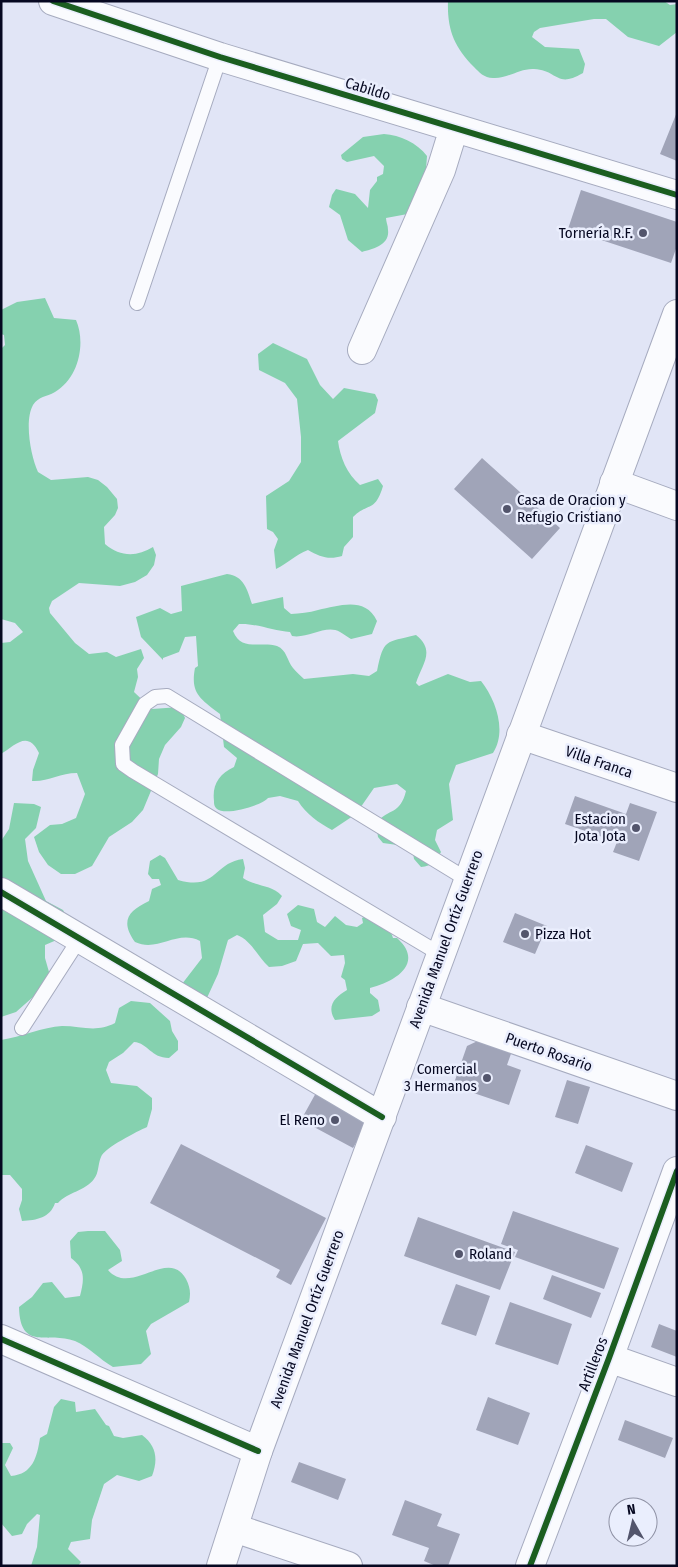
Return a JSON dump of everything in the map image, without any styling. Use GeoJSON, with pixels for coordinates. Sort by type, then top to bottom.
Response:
{"type":"FeatureCollection","features":[{"type":"Feature","properties":{"kind":"street","name":"Cabildo"},"geometry":{"type":"LineString","coordinates":[[54,1],[220,57],[677,195]]}},
{"type":"Feature","properties":{"kind":"street"},"geometry":{"type":"LineString","coordinates":[[362,350],[441,170],[454,128]]}},
{"type":"Feature","properties":{"kind":"street","name":"Avenida Manuel Ortíz Guerrero"},"geometry":{"type":"LineString","coordinates":[[221,1566],[258,1451],[677,314]]}},
{"type":"Feature","properties":{"kind":"street"},"geometry":{"type":"LineString","coordinates":[[614,483],[677,506]]}},
{"type":"Feature","properties":{"kind":"street","name":"Villa Franca"},"geometry":{"type":"LineString","coordinates":[[521,735],[677,788]]}},
{"type":"Feature","properties":{"kind":"street"},"geometry":{"type":"LineString","coordinates":[[1,892],[382,1117]]}},
{"type":"Feature","properties":{"kind":"street","name":"Puerto Rosario"},"geometry":{"type":"LineString","coordinates":[[421,1007],[677,1096]]}},
{"type":"Feature","properties":{"kind":"street","name":"Artilleros"},"geometry":{"type":"LineString","coordinates":[[530,1566],[610,1358],[677,1171]]}},
{"type":"Feature","properties":{"kind":"street"},"geometry":{"type":"LineString","coordinates":[[1,1339],[258,1451]]}},
{"type":"Feature","properties":{"kind":"street"},"geometry":{"type":"LineString","coordinates":[[610,1358],[677,1382]]}},
{"type":"Feature","properties":{"kind":"street"},"geometry":{"type":"LineString","coordinates":[[234,1528],[348,1566]]}},
{"type":"Feature","properties":{"kind":"lane"},"geometry":{"type":"LineString","coordinates":[[136,303],[220,57]]}},
{"type":"Feature","properties":{"kind":"lane"},"geometry":{"type":"LineString","coordinates":[[440,954],[133,771],[123,764],[122,745],[145,704],[155,698],[167,696],[468,880]]}},
{"type":"Feature","properties":{"kind":"lane"},"geometry":{"type":"LineString","coordinates":[[22,1028],[80,938]]}},
{"type":"Feature","properties":{"kind":"green space"},"geometry":{"type":"Polygon","coordinates":[[[448,1],[664,1],[670,5],[677,4],[677,32],[659,46],[628,37],[606,19],[594,19],[540,28],[534,32],[532,37],[545,47],[579,49],[585,64],[583,73],[562,79],[542,70],[529,69],[503,77],[490,78],[482,74],[467,60],[457,45],[449,20],[448,1]]]}},
{"type":"Feature","properties":{"kind":"green space"},"geometry":{"type":"Polygon","coordinates":[[[384,134],[408,140],[427,156],[425,182],[413,213],[386,218],[388,235],[384,243],[362,252],[348,240],[340,215],[329,207],[332,195],[336,189],[355,194],[368,208],[370,190],[377,181],[377,177],[383,174],[384,166],[374,156],[347,162],[342,159],[341,155],[363,137],[384,134]]]}},
{"type":"Feature","properties":{"kind":"green space"},"geometry":{"type":"Polygon","coordinates":[[[45,298],[54,318],[76,320],[79,329],[80,349],[75,369],[70,378],[55,392],[38,400],[30,412],[30,439],[38,472],[51,480],[88,477],[98,480],[117,499],[118,508],[115,515],[104,527],[105,544],[117,551],[129,554],[141,553],[153,547],[156,555],[154,565],[147,575],[135,582],[120,586],[79,583],[52,601],[49,608],[50,613],[75,643],[89,654],[107,652],[116,657],[141,649],[144,658],[137,669],[138,677],[134,692],[152,709],[180,707],[185,718],[181,727],[165,745],[159,759],[158,774],[143,810],[132,822],[109,837],[92,866],[75,874],[61,874],[48,865],[39,852],[34,837],[50,825],[62,824],[76,818],[85,794],[77,773],[32,781],[33,770],[39,753],[35,746],[26,741],[21,741],[1,754],[1,643],[10,642],[23,632],[15,623],[1,619],[1,349],[5,345],[4,335],[1,334],[1,310],[17,302],[45,298]]]}},
{"type":"Feature","properties":{"kind":"green space"},"geometry":{"type":"Polygon","coordinates":[[[273,343],[307,359],[320,385],[333,399],[344,388],[375,394],[378,400],[375,413],[338,441],[345,465],[355,481],[360,485],[378,479],[383,486],[374,504],[358,512],[353,517],[353,537],[344,547],[342,556],[325,557],[308,550],[276,569],[274,550],[278,539],[273,532],[267,529],[266,496],[289,481],[301,462],[301,437],[297,399],[285,383],[259,370],[258,354],[273,343]]]}},
{"type":"Feature","properties":{"kind":"green space"},"geometry":{"type":"Polygon","coordinates":[[[227,574],[241,580],[252,604],[283,597],[284,608],[291,614],[343,605],[359,605],[372,613],[377,621],[372,634],[351,639],[335,630],[304,636],[292,636],[290,632],[239,624],[233,631],[241,642],[246,644],[271,645],[280,648],[293,668],[304,679],[353,674],[369,676],[377,671],[384,647],[392,641],[416,635],[422,641],[426,652],[426,658],[416,683],[419,686],[448,674],[470,682],[481,681],[491,697],[498,716],[499,735],[497,744],[493,753],[456,765],[449,784],[453,820],[437,830],[435,840],[441,852],[428,866],[421,867],[414,859],[412,847],[383,843],[378,837],[376,823],[397,808],[404,799],[406,791],[397,784],[374,788],[356,814],[332,830],[313,818],[298,801],[280,796],[268,798],[258,804],[235,811],[221,811],[215,807],[215,785],[224,773],[234,767],[237,758],[224,747],[220,714],[202,700],[196,690],[194,677],[195,668],[198,666],[196,636],[185,637],[179,652],[163,658],[163,660],[141,637],[136,617],[160,608],[171,614],[182,611],[181,586],[227,574]]]}},
{"type":"Feature","properties":{"kind":"green space"},"geometry":{"type":"Polygon","coordinates":[[[14,803],[34,804],[41,807],[36,828],[25,839],[28,861],[46,901],[63,910],[68,919],[59,939],[45,945],[45,958],[51,979],[42,992],[33,997],[16,1012],[1,1017],[1,841],[9,829],[14,803]]]}},
{"type":"Feature","properties":{"kind":"green space"},"geometry":{"type":"Polygon","coordinates":[[[160,855],[165,858],[178,880],[191,882],[200,882],[208,879],[233,862],[243,859],[245,868],[243,878],[273,889],[282,896],[277,904],[263,915],[265,932],[278,940],[298,940],[301,930],[291,926],[287,914],[298,905],[314,909],[317,922],[325,927],[335,916],[346,925],[357,927],[363,923],[362,918],[370,914],[388,924],[393,938],[397,938],[405,947],[408,956],[407,963],[397,976],[370,988],[370,993],[378,1000],[380,1011],[372,1016],[335,1020],[331,1010],[333,1002],[347,990],[345,980],[341,977],[345,963],[344,955],[331,956],[318,943],[303,944],[296,961],[282,966],[269,967],[242,937],[237,935],[228,940],[218,974],[206,1000],[144,994],[134,984],[182,984],[202,958],[200,941],[192,938],[143,945],[135,942],[130,935],[127,922],[128,917],[136,909],[149,901],[152,889],[161,885],[159,879],[152,879],[148,874],[150,861],[160,855]]]}},
{"type":"Feature","properties":{"kind":"green space"},"geometry":{"type":"Polygon","coordinates":[[[131,1001],[150,1003],[170,1021],[172,1031],[178,1041],[178,1050],[169,1058],[158,1056],[143,1045],[134,1042],[123,1053],[109,1062],[106,1070],[111,1083],[137,1086],[152,1098],[152,1109],[147,1127],[122,1140],[103,1153],[96,1177],[90,1183],[55,1203],[46,1215],[33,1220],[22,1221],[19,1209],[22,1200],[22,1189],[10,1175],[1,1175],[1,1040],[62,1026],[102,1028],[115,1023],[119,1008],[131,1001]]]}},
{"type":"Feature","properties":{"kind":"green space"},"geometry":{"type":"Polygon","coordinates":[[[105,1231],[120,1250],[122,1261],[108,1270],[117,1277],[127,1278],[169,1268],[178,1271],[186,1279],[190,1293],[189,1302],[151,1324],[146,1331],[151,1354],[141,1364],[113,1367],[85,1346],[75,1341],[37,1337],[30,1335],[24,1330],[19,1307],[32,1297],[43,1283],[52,1282],[65,1298],[80,1296],[83,1275],[79,1266],[71,1258],[70,1241],[78,1232],[105,1231]]]}},
{"type":"Feature","properties":{"kind":"green space"},"geometry":{"type":"Polygon","coordinates":[[[61,1399],[75,1402],[76,1412],[95,1409],[106,1425],[109,1426],[114,1436],[123,1438],[142,1435],[151,1444],[155,1454],[155,1464],[152,1476],[139,1481],[117,1475],[104,1484],[92,1520],[90,1539],[71,1542],[68,1549],[81,1562],[78,1566],[31,1566],[37,1547],[40,1515],[37,1514],[27,1524],[22,1534],[12,1536],[1,1523],[1,1443],[10,1443],[13,1448],[5,1465],[11,1476],[24,1472],[33,1463],[40,1438],[47,1434],[54,1407],[61,1399]]]}},
{"type":"Feature","properties":{"kind":"building"},"geometry":{"type":"Polygon","coordinates":[[[677,112],[677,161],[660,154],[677,112]]]}},
{"type":"Feature","properties":{"kind":"building"},"geometry":{"type":"Polygon","coordinates":[[[581,190],[677,222],[677,246],[671,263],[568,229],[581,190]]]}},
{"type":"Feature","properties":{"kind":"building","name":"Casa de Oracion y Refugio Cristiano"},"geometry":{"type":"Polygon","coordinates":[[[482,458],[560,528],[532,559],[454,489],[482,458]]]}},
{"type":"Feature","properties":{"kind":"building"},"geometry":{"type":"Polygon","coordinates":[[[575,796],[626,814],[630,803],[657,812],[639,861],[613,852],[617,842],[565,824],[575,796]]]}},
{"type":"Feature","properties":{"kind":"building","name":"Pizza Hot"},"geometry":{"type":"Polygon","coordinates":[[[515,913],[547,926],[535,954],[503,942],[515,913]]]}},
{"type":"Feature","properties":{"kind":"building","name":"Comercial 3 Hermanos"},"geometry":{"type":"Polygon","coordinates":[[[484,1038],[513,1048],[507,1065],[521,1070],[509,1105],[453,1086],[467,1046],[484,1038]]]}},
{"type":"Feature","properties":{"kind":"building"},"geometry":{"type":"Polygon","coordinates":[[[567,1080],[590,1087],[578,1124],[555,1117],[567,1080]]]}},
{"type":"Feature","properties":{"kind":"building","name":"El Reno"},"geometry":{"type":"Polygon","coordinates":[[[317,1091],[369,1120],[353,1148],[301,1120],[317,1091]]]}},
{"type":"Feature","properties":{"kind":"building"},"geometry":{"type":"Polygon","coordinates":[[[181,1144],[326,1218],[291,1285],[276,1277],[280,1270],[150,1203],[181,1144]]]}},
{"type":"Feature","properties":{"kind":"building"},"geometry":{"type":"Polygon","coordinates":[[[586,1145],[633,1163],[622,1192],[575,1173],[586,1145]]]}},
{"type":"Feature","properties":{"kind":"building"},"geometry":{"type":"Polygon","coordinates":[[[513,1211],[619,1248],[604,1289],[515,1257],[518,1250],[501,1244],[513,1211]]]}},
{"type":"Feature","properties":{"kind":"building","name":"Roland"},"geometry":{"type":"Polygon","coordinates":[[[418,1217],[515,1252],[500,1290],[404,1256],[418,1217]]]}},
{"type":"Feature","properties":{"kind":"building"},"geometry":{"type":"Polygon","coordinates":[[[552,1275],[601,1293],[591,1318],[543,1299],[552,1275]]]}},
{"type":"Feature","properties":{"kind":"building"},"geometry":{"type":"Polygon","coordinates":[[[456,1284],[490,1296],[476,1336],[441,1324],[456,1284]]]}},
{"type":"Feature","properties":{"kind":"building"},"geometry":{"type":"Polygon","coordinates":[[[510,1302],[572,1324],[558,1365],[495,1344],[510,1302]]]}},
{"type":"Feature","properties":{"kind":"building"},"geometry":{"type":"Polygon","coordinates":[[[659,1324],[677,1331],[677,1357],[651,1347],[659,1324]]]}},
{"type":"Feature","properties":{"kind":"building"},"geometry":{"type":"Polygon","coordinates":[[[488,1397],[530,1413],[518,1445],[476,1430],[488,1397]]]}},
{"type":"Feature","properties":{"kind":"building"},"geometry":{"type":"Polygon","coordinates":[[[625,1420],[673,1438],[665,1458],[618,1440],[625,1420]]]}},
{"type":"Feature","properties":{"kind":"building"},"geometry":{"type":"Polygon","coordinates":[[[299,1462],[346,1479],[338,1500],[291,1482],[299,1462]]]}},
{"type":"Feature","properties":{"kind":"building"},"geometry":{"type":"Polygon","coordinates":[[[405,1500],[442,1514],[437,1526],[460,1534],[448,1566],[436,1566],[424,1561],[429,1548],[392,1535],[405,1500]]]}},
{"type":"Feature","properties":{"kind":"cycle path"},"geometry":{"type":"LineString","coordinates":[[53,1],[220,57],[677,195]]}},
{"type":"Feature","properties":{"kind":"cycle path"},"geometry":{"type":"LineString","coordinates":[[1,892],[382,1117]]}},
{"type":"Feature","properties":{"kind":"cycle path"},"geometry":{"type":"LineString","coordinates":[[530,1566],[677,1171]]}},
{"type":"Feature","properties":{"kind":"cycle path"},"geometry":{"type":"LineString","coordinates":[[1,1339],[258,1451]]}},
{"type":"Feature","properties":{"kind":"place","name":"Tornería R.F."},"geometry":{"type":"Point","coordinates":[643,233]}},
{"type":"Feature","properties":{"kind":"place","name":"Casa de Oracion y Refugio Cristiano"},"geometry":{"type":"Point","coordinates":[507,509]}},
{"type":"Feature","properties":{"kind":"place","name":"Estacion Jota Jota"},"geometry":{"type":"Point","coordinates":[636,828]}},
{"type":"Feature","properties":{"kind":"place","name":"Pizza Hot"},"geometry":{"type":"Point","coordinates":[525,934]}},
{"type":"Feature","properties":{"kind":"place","name":"Comercial 3 Hermanos"},"geometry":{"type":"Point","coordinates":[487,1078]}},
{"type":"Feature","properties":{"kind":"place","name":"El Reno"},"geometry":{"type":"Point","coordinates":[335,1120]}},
{"type":"Feature","properties":{"kind":"place","name":"Roland"},"geometry":{"type":"Point","coordinates":[459,1254]}}]}
